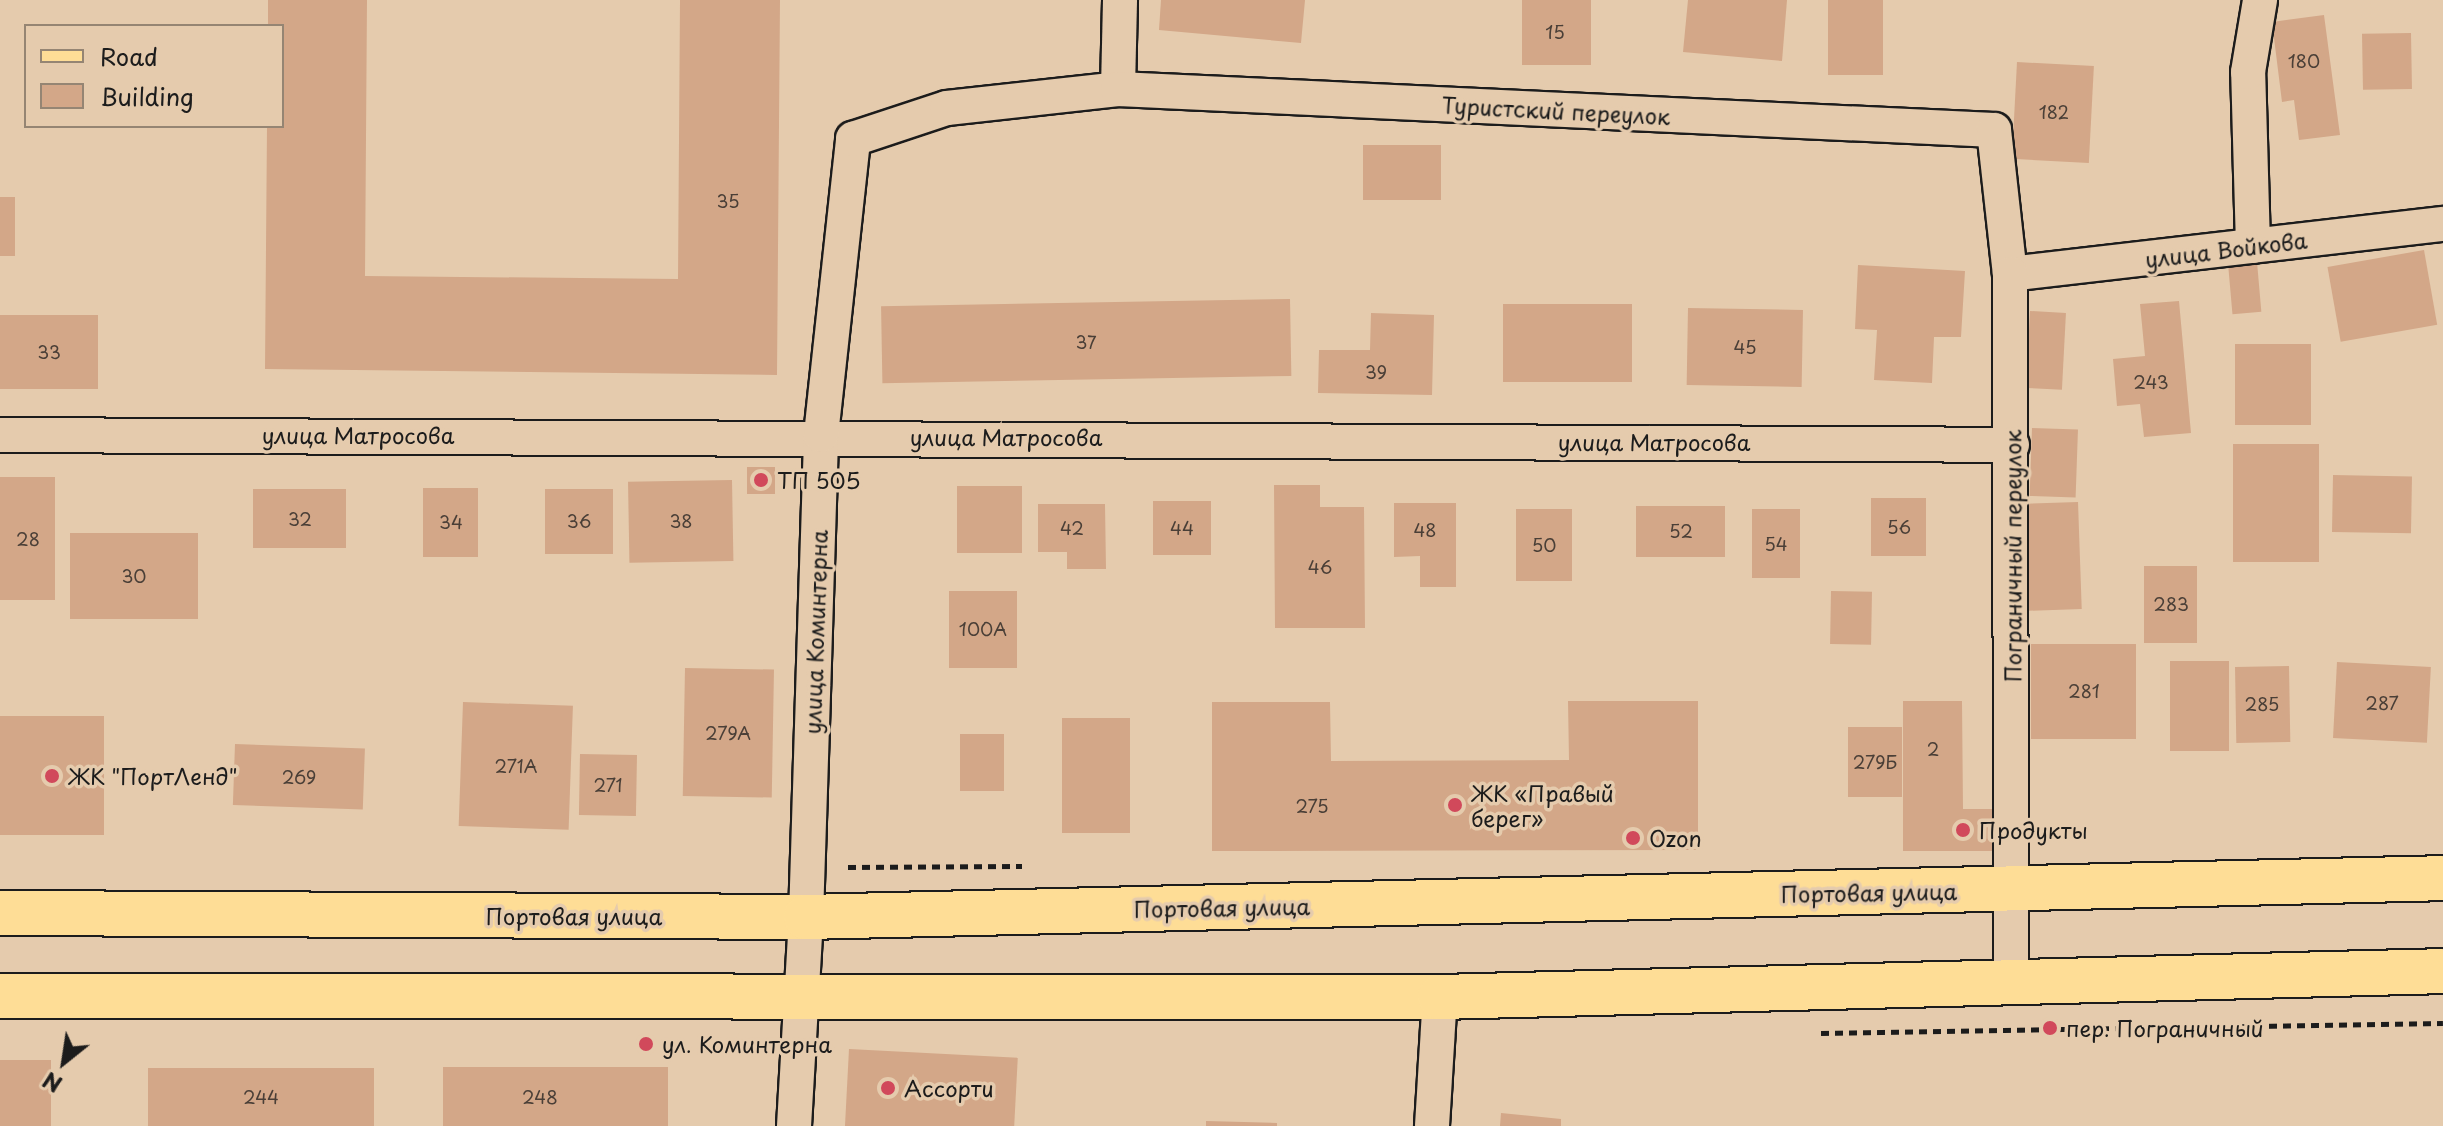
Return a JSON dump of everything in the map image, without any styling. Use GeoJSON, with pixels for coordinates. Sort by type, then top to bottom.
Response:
{"type":"FeatureCollection","features":[{"type":"Feature","properties":{"kind":"main road","name":"Портовая улица"},"geometry":{"type":"LineString","coordinates":[[0,913],[806,917],[2443,878]]}},
{"type":"Feature","properties":{"kind":"main road"},"geometry":{"type":"LineString","coordinates":[[0,996],[1440,997],[2443,971]]}},
{"type":"Feature","properties":{"kind":"street"},"geometry":{"type":"LineString","coordinates":[[1118,89],[1120,0]]}},
{"type":"Feature","properties":{"kind":"street"},"geometry":{"type":"LineString","coordinates":[[2253,246],[2248,72],[2260,0]]}},
{"type":"Feature","properties":{"kind":"street","name":"Туристский переулок"},"geometry":{"type":"LineString","coordinates":[[853,139],[947,108],[1118,89],[1994,130]]}},
{"type":"Feature","properties":{"kind":"street","name":"Пограничный переулок"},"geometry":{"type":"LineString","coordinates":[[1994,130],[2010,274],[2011,983]]}},
{"type":"Feature","properties":{"kind":"street","name":"улица Коминтерна"},"geometry":{"type":"LineString","coordinates":[[794,1126],[806,917],[821,435],[853,139]]}},
{"type":"Feature","properties":{"kind":"street","name":"улица Войкова"},"geometry":{"type":"LineString","coordinates":[[2010,274],[2443,224]]}},
{"type":"Feature","properties":{"kind":"street","name":"улица Матросова"},"geometry":{"type":"LineString","coordinates":[[0,435],[821,435],[2012,445]]}},
{"type":"Feature","properties":{"kind":"street"},"geometry":{"type":"LineString","coordinates":[[1432,1126],[1440,997]]}},
{"type":"Feature","properties":{"kind":"building"},"geometry":{"type":"Polygon","coordinates":[[[268,0],[367,0],[365,276],[678,279],[680,0],[780,0],[777,375],[265,369],[267,128],[284,128],[284,24],[268,24],[268,0]]]}},
{"type":"Feature","properties":{"kind":"building"},"geometry":{"type":"Polygon","coordinates":[[[1161,0],[1305,0],[1301,43],[1159,30],[1161,0]]]}},
{"type":"Feature","properties":{"kind":"building"},"geometry":{"type":"Polygon","coordinates":[[[1522,0],[1591,0],[1591,65],[1522,65],[1522,0]]]}},
{"type":"Feature","properties":{"kind":"building"},"geometry":{"type":"Polygon","coordinates":[[[1688,0],[1787,0],[1782,61],[1683,52],[1688,0]]]}},
{"type":"Feature","properties":{"kind":"building"},"geometry":{"type":"Polygon","coordinates":[[[1828,0],[1883,0],[1883,75],[1828,75],[1828,0]]]}},
{"type":"Feature","properties":{"kind":"building"},"geometry":{"type":"Polygon","coordinates":[[[2324,15],[2340,135],[2299,140],[2294,100],[2282,102],[2272,22],[2324,15]]]}},
{"type":"Feature","properties":{"kind":"building"},"geometry":{"type":"Polygon","coordinates":[[[2411,33],[2412,89],[2363,90],[2362,34],[2411,33]]]}},
{"type":"Feature","properties":{"kind":"building"},"geometry":{"type":"Polygon","coordinates":[[[2017,62],[2094,66],[2089,163],[2012,159],[2017,62]]]}},
{"type":"Feature","properties":{"kind":"building"},"geometry":{"type":"Polygon","coordinates":[[[1363,145],[1441,145],[1441,200],[1363,200],[1363,145]]]}},
{"type":"Feature","properties":{"kind":"building"},"geometry":{"type":"Polygon","coordinates":[[[0,197],[15,197],[15,256],[0,256],[0,197]]]}},
{"type":"Feature","properties":{"kind":"building"},"geometry":{"type":"Polygon","coordinates":[[[2424,250],[2437,325],[2341,342],[2327,267],[2424,250]]]}},
{"type":"Feature","properties":{"kind":"building"},"geometry":{"type":"Polygon","coordinates":[[[2257,262],[2261,312],[2232,314],[2228,265],[2257,262]]]}},
{"type":"Feature","properties":{"kind":"building"},"geometry":{"type":"Polygon","coordinates":[[[1858,265],[1965,271],[1961,337],[1934,337],[1932,383],[1874,380],[1877,330],[1855,329],[1858,265]]]}},
{"type":"Feature","properties":{"kind":"building"},"geometry":{"type":"Polygon","coordinates":[[[1290,299],[1291,376],[882,383],[881,306],[1290,299]]]}},
{"type":"Feature","properties":{"kind":"building"},"geometry":{"type":"Polygon","coordinates":[[[2179,301],[2191,433],[2144,437],[2140,404],[2117,406],[2113,359],[2145,356],[2140,304],[2179,301]]]}},
{"type":"Feature","properties":{"kind":"building"},"geometry":{"type":"Polygon","coordinates":[[[1503,304],[1632,304],[1632,382],[1503,382],[1503,304]]]}},
{"type":"Feature","properties":{"kind":"building"},"geometry":{"type":"Polygon","coordinates":[[[1688,308],[1803,310],[1802,387],[1687,385],[1688,308]]]}},
{"type":"Feature","properties":{"kind":"building"},"geometry":{"type":"Polygon","coordinates":[[[2030,311],[2066,313],[2062,390],[2026,388],[2030,311]]]}},
{"type":"Feature","properties":{"kind":"building"},"geometry":{"type":"Polygon","coordinates":[[[1371,313],[1434,315],[1432,395],[1318,393],[1319,350],[1370,350],[1371,313]]]}},
{"type":"Feature","properties":{"kind":"building"},"geometry":{"type":"Polygon","coordinates":[[[0,315],[98,315],[98,389],[0,389],[0,315]]]}},
{"type":"Feature","properties":{"kind":"building"},"geometry":{"type":"Polygon","coordinates":[[[2235,344],[2311,344],[2311,425],[2235,425],[2235,344]]]}},
{"type":"Feature","properties":{"kind":"building"},"geometry":{"type":"Polygon","coordinates":[[[2032,428],[2078,430],[2076,498],[2030,496],[2032,428]]]}},
{"type":"Feature","properties":{"kind":"building"},"geometry":{"type":"Polygon","coordinates":[[[2233,444],[2319,444],[2319,562],[2233,562],[2233,444]]]}},
{"type":"Feature","properties":{"kind":"building","name":"ТП 505"},"geometry":{"type":"Polygon","coordinates":[[[747,467],[775,467],[775,494],[747,494],[747,467]]]}},
{"type":"Feature","properties":{"kind":"building"},"geometry":{"type":"Polygon","coordinates":[[[2333,475],[2412,476],[2411,533],[2332,532],[2333,475]]]}},
{"type":"Feature","properties":{"kind":"building"},"geometry":{"type":"Polygon","coordinates":[[[0,477],[55,477],[55,600],[0,600],[0,477]]]}},
{"type":"Feature","properties":{"kind":"building"},"geometry":{"type":"Polygon","coordinates":[[[732,480],[733,561],[629,563],[628,482],[732,480]]]}},
{"type":"Feature","properties":{"kind":"building"},"geometry":{"type":"Polygon","coordinates":[[[1274,485],[1320,485],[1320,507],[1364,507],[1365,628],[1275,628],[1274,485]]]}},
{"type":"Feature","properties":{"kind":"building"},"geometry":{"type":"Polygon","coordinates":[[[957,486],[1022,486],[1022,553],[957,553],[957,486]]]}},
{"type":"Feature","properties":{"kind":"building"},"geometry":{"type":"Polygon","coordinates":[[[423,488],[478,488],[478,557],[423,557],[423,488]]]}},
{"type":"Feature","properties":{"kind":"building"},"geometry":{"type":"Polygon","coordinates":[[[253,489],[346,489],[346,548],[253,548],[253,489]]]}},
{"type":"Feature","properties":{"kind":"building"},"geometry":{"type":"Polygon","coordinates":[[[545,489],[613,489],[613,554],[545,554],[545,489]]]}},
{"type":"Feature","properties":{"kind":"building"},"geometry":{"type":"Polygon","coordinates":[[[1871,498],[1926,498],[1926,556],[1871,556],[1871,498]]]}},
{"type":"Feature","properties":{"kind":"building"},"geometry":{"type":"Polygon","coordinates":[[[1153,501],[1211,501],[1211,555],[1153,555],[1153,501]]]}},
{"type":"Feature","properties":{"kind":"building"},"geometry":{"type":"Polygon","coordinates":[[[2078,502],[2082,609],[2029,611],[2025,504],[2078,502]]]}},
{"type":"Feature","properties":{"kind":"building"},"geometry":{"type":"Polygon","coordinates":[[[1394,503],[1456,503],[1456,587],[1420,587],[1420,556],[1394,557],[1394,503]]]}},
{"type":"Feature","properties":{"kind":"building"},"geometry":{"type":"Polygon","coordinates":[[[1038,504],[1105,504],[1106,569],[1067,569],[1067,552],[1038,552],[1038,504]]]}},
{"type":"Feature","properties":{"kind":"building"},"geometry":{"type":"Polygon","coordinates":[[[1636,506],[1725,506],[1725,557],[1636,557],[1636,506]]]}},
{"type":"Feature","properties":{"kind":"building"},"geometry":{"type":"Polygon","coordinates":[[[1516,509],[1572,509],[1572,581],[1516,581],[1516,509]]]}},
{"type":"Feature","properties":{"kind":"building"},"geometry":{"type":"Polygon","coordinates":[[[1752,509],[1800,509],[1800,578],[1752,578],[1752,509]]]}},
{"type":"Feature","properties":{"kind":"building"},"geometry":{"type":"Polygon","coordinates":[[[70,533],[198,533],[198,619],[70,619],[70,533]]]}},
{"type":"Feature","properties":{"kind":"building"},"geometry":{"type":"Polygon","coordinates":[[[2144,566],[2197,566],[2197,643],[2144,643],[2144,566]]]}},
{"type":"Feature","properties":{"kind":"building"},"geometry":{"type":"Polygon","coordinates":[[[949,591],[1017,591],[1017,668],[949,668],[949,591]]]}},
{"type":"Feature","properties":{"kind":"building"},"geometry":{"type":"Polygon","coordinates":[[[1831,591],[1872,592],[1871,645],[1830,644],[1831,591]]]}},
{"type":"Feature","properties":{"kind":"building"},"geometry":{"type":"Polygon","coordinates":[[[2031,644],[2136,644],[2136,739],[2031,739],[2031,644]]]}},
{"type":"Feature","properties":{"kind":"building"},"geometry":{"type":"Polygon","coordinates":[[[2170,661],[2229,661],[2229,751],[2170,751],[2170,661]]]}},
{"type":"Feature","properties":{"kind":"building"},"geometry":{"type":"Polygon","coordinates":[[[2337,662],[2431,667],[2427,743],[2333,738],[2337,662]]]}},
{"type":"Feature","properties":{"kind":"building"},"geometry":{"type":"Polygon","coordinates":[[[2289,666],[2290,742],[2236,743],[2235,667],[2289,666]]]}},
{"type":"Feature","properties":{"kind":"building"},"geometry":{"type":"Polygon","coordinates":[[[685,668],[774,670],[772,798],[683,796],[685,668]]]}},
{"type":"Feature","properties":{"kind":"building","name":"ЖК «Правый берег»"},"geometry":{"type":"Polygon","coordinates":[[[1568,701],[1698,701],[1698,850],[1212,851],[1212,702],[1330,702],[1331,761],[1569,760],[1568,701]]]}},
{"type":"Feature","properties":{"kind":"building"},"geometry":{"type":"Polygon","coordinates":[[[1903,701],[1962,701],[1963,809],[2002,809],[2002,851],[1903,851],[1903,701]]]}},
{"type":"Feature","properties":{"kind":"building"},"geometry":{"type":"Polygon","coordinates":[[[463,702],[573,706],[569,830],[459,826],[463,702]]]}},
{"type":"Feature","properties":{"kind":"building","name":"ЖК \"ПортЛенд\""},"geometry":{"type":"Polygon","coordinates":[[[0,716],[104,716],[104,835],[0,835],[0,716]]]}},
{"type":"Feature","properties":{"kind":"building"},"geometry":{"type":"Polygon","coordinates":[[[1062,718],[1130,718],[1130,833],[1062,833],[1062,718]]]}},
{"type":"Feature","properties":{"kind":"building"},"geometry":{"type":"Polygon","coordinates":[[[1848,727],[1902,727],[1902,797],[1848,797],[1848,727]]]}},
{"type":"Feature","properties":{"kind":"building"},"geometry":{"type":"Polygon","coordinates":[[[960,734],[1004,734],[1004,791],[960,791],[960,734]]]}},
{"type":"Feature","properties":{"kind":"building"},"geometry":{"type":"Polygon","coordinates":[[[235,744],[365,749],[363,809],[233,805],[235,744]]]}},
{"type":"Feature","properties":{"kind":"building"},"geometry":{"type":"Polygon","coordinates":[[[580,754],[637,755],[636,816],[579,815],[580,754]]]}},
{"type":"Feature","properties":{"kind":"building"},"geometry":{"type":"Polygon","coordinates":[[[849,1049],[1018,1058],[1014,1126],[845,1126],[849,1049]]]}},
{"type":"Feature","properties":{"kind":"building"},"geometry":{"type":"Polygon","coordinates":[[[0,1060],[51,1060],[51,1126],[0,1126],[0,1060]]]}},
{"type":"Feature","properties":{"kind":"building"},"geometry":{"type":"Polygon","coordinates":[[[443,1067],[668,1067],[668,1126],[443,1126],[443,1067]]]}},
{"type":"Feature","properties":{"kind":"building"},"geometry":{"type":"Polygon","coordinates":[[[148,1068],[374,1068],[374,1126],[148,1126],[148,1068]]]}},
{"type":"Feature","properties":{"kind":"building"},"geometry":{"type":"Polygon","coordinates":[[[1501,1113],[1561,1119],[1561,1126],[1500,1126],[1501,1113]]]}},
{"type":"Feature","properties":{"kind":"building"},"geometry":{"type":"Polygon","coordinates":[[[1206,1121],[1277,1123],[1277,1126],[1206,1126],[1206,1121]]]}},
{"type":"Feature","properties":{"kind":"place","name":"ТП 505"},"geometry":{"type":"Point","coordinates":[761,480]}},
{"type":"Feature","properties":{"kind":"place","name":"ЖК \"ПортЛенд\""},"geometry":{"type":"Point","coordinates":[52,776]}},
{"type":"Feature","properties":{"kind":"place","name":"ЖК «Правый берег»"},"geometry":{"type":"Point","coordinates":[1455,805]}},
{"type":"Feature","properties":{"kind":"place","name":"Продукты"},"geometry":{"type":"Point","coordinates":[1963,830]}},
{"type":"Feature","properties":{"kind":"place","name":"Ozon"},"geometry":{"type":"Point","coordinates":[1633,838]}},
{"type":"Feature","properties":{"kind":"place","name":"пер. Пограничный"},"geometry":{"type":"Point","coordinates":[2050,1028]}},
{"type":"Feature","properties":{"kind":"place","name":"ул. Коминтерна"},"geometry":{"type":"Point","coordinates":[646,1044]}},
{"type":"Feature","properties":{"kind":"place","name":"Ассорти"},"geometry":{"type":"Point","coordinates":[888,1088]}}]}
